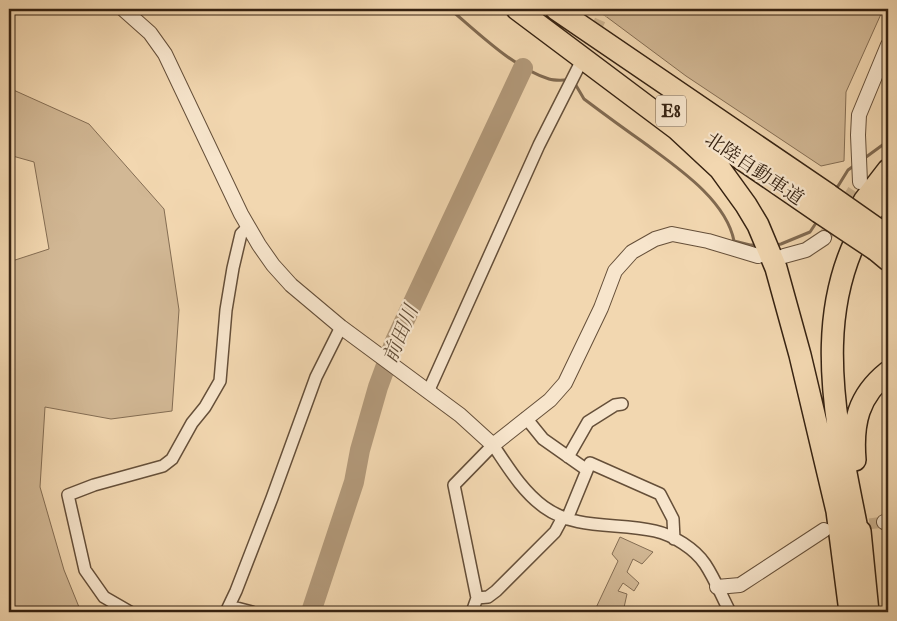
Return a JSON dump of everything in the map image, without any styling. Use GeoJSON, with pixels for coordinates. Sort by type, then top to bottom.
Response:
{"type":"FeatureCollection","features":[{"type":"Feature","properties":{"kind":"highway"},"geometry":{"type":"LineString","coordinates":[[517,9],[677,129],[720,169],[746,205],[758,225],[776,268],[800,355],[837,511]]}},
{"type":"Feature","properties":{"kind":"highway","name":"北陸自動車道"},"geometry":{"type":"LineString","coordinates":[[523,9],[573,45],[827,198]]}},
{"type":"Feature","properties":{"kind":"highway","name":"北陸自動車道"},"geometry":{"type":"LineString","coordinates":[[556,9],[743,137],[885,240]]}},
{"type":"Feature","properties":{"kind":"highway"},"geometry":{"type":"LineString","coordinates":[[850,612],[819,357],[820,331],[828,281],[843,237],[866,196],[888,170]]}},
{"type":"Feature","properties":{"kind":"highway"},"geometry":{"type":"LineString","coordinates":[[860,544],[841,442],[834,379],[832,328],[841,279],[850,254],[870,216],[888,190]]}},
{"type":"Feature","properties":{"kind":"highway"},"geometry":{"type":"LineString","coordinates":[[827,198],[885,240]]}},
{"type":"Feature","properties":{"kind":"highway"},"geometry":{"type":"LineString","coordinates":[[868,612],[860,544],[854,446],[855,425],[867,394],[877,381],[888,372]]}},
{"type":"Feature","properties":{"kind":"street"},"geometry":{"type":"LineString","coordinates":[[123,9],[150,34],[165,54],[248,227],[273,265],[291,285],[341,327],[460,415],[493,445],[526,490],[544,507],[565,518],[593,525],[656,531],[674,539],[691,550],[705,564],[730,612]]}},
{"type":"Feature","properties":{"kind":"street"},"geometry":{"type":"LineString","coordinates":[[860,182],[859,115],[888,45]]}},
{"type":"Feature","properties":{"kind":"street"},"geometry":{"type":"LineString","coordinates":[[428,392],[539,145],[582,60]]}},
{"type":"Feature","properties":{"kind":"street"},"geometry":{"type":"LineString","coordinates":[[130,612],[104,597],[86,570],[68,495],[94,485],[163,466],[172,459],[192,423],[205,407],[220,381],[226,310],[233,268],[241,234],[248,227]]}},
{"type":"Feature","properties":{"kind":"street"},"geometry":{"type":"LineString","coordinates":[[472,612],[477,598],[454,485],[493,445],[550,400],[565,383],[593,326],[615,271],[632,252],[655,239],[672,234],[708,241],[758,256]]}},
{"type":"Feature","properties":{"kind":"street"},"geometry":{"type":"LineString","coordinates":[[784,256],[806,250],[824,238]]}},
{"type":"Feature","properties":{"kind":"street"},"geometry":{"type":"LineString","coordinates":[[252,612],[228,609],[272,498],[316,377],[341,327]]}},
{"type":"Feature","properties":{"kind":"street"},"geometry":{"type":"LineString","coordinates":[[568,457],[588,422],[615,405],[622,404]]}},
{"type":"Feature","properties":{"kind":"street"},"geometry":{"type":"LineString","coordinates":[[526,418],[543,439],[587,470]]}},
{"type":"Feature","properties":{"kind":"street"},"geometry":{"type":"LineString","coordinates":[[477,598],[488,597],[496,591],[555,532],[565,518],[590,463],[660,494],[673,519],[674,539]]}},
{"type":"Feature","properties":{"kind":"street"},"geometry":{"type":"LineString","coordinates":[[717,587],[740,585],[824,530]]}},
{"type":"Feature","properties":{"kind":"shaded area"},"geometry":{"type":"Polygon","coordinates":[[[596,9],[881,9],[881,14],[846,92],[844,161],[821,166],[686,76],[596,9]]]}},
{"type":"Feature","properties":{"kind":"shaded area"},"geometry":{"type":"Polygon","coordinates":[[[9,88],[89,124],[164,209],[179,310],[172,411],[111,419],[45,407],[40,487],[64,570],[81,612],[17,612],[9,608],[9,262],[49,249],[34,162],[9,155],[9,88]]]}},
{"type":"Feature","properties":{"kind":"shaded area"},"geometry":{"type":"Polygon","coordinates":[[[620,537],[653,552],[642,564],[633,559],[627,572],[639,583],[634,591],[623,583],[618,591],[627,594],[623,612],[594,612],[618,561],[612,554],[620,537]]]}},
{"type":"Feature","properties":{"kind":"waterway"},"geometry":{"type":"LineString","coordinates":[[450,9],[484,39],[523,67],[549,79],[569,80]]}},
{"type":"Feature","properties":{"kind":"waterway","name":"前田川"},"geometry":{"type":"LineString","coordinates":[[311,612],[354,482],[360,450],[378,387],[395,341],[523,68]]}},
{"type":"Feature","properties":{"kind":"waterway"},"geometry":{"type":"LineString","coordinates":[[574,82],[584,99],[698,185],[721,211],[734,241],[757,245]]}},
{"type":"Feature","properties":{"kind":"waterway"},"geometry":{"type":"LineString","coordinates":[[862,160],[888,141]]}},
{"type":"Feature","properties":{"kind":"waterway"},"geometry":{"type":"LineString","coordinates":[[835,191],[848,170],[855,165]]}},
{"type":"Feature","properties":{"kind":"waterway"},"geometry":{"type":"LineString","coordinates":[[776,245],[810,232],[818,220]]}},
{"type":"Feature","properties":{"kind":"tunnel"},"geometry":{"type":"LineString","coordinates":[[582,60],[605,9]]}},
{"type":"Feature","properties":{"kind":"tunnel"},"geometry":{"type":"LineString","coordinates":[[824,238],[860,182]]}},
{"type":"Feature","properties":{"kind":"tunnel"},"geometry":{"type":"LineString","coordinates":[[853,526],[884,522]]}}]}
